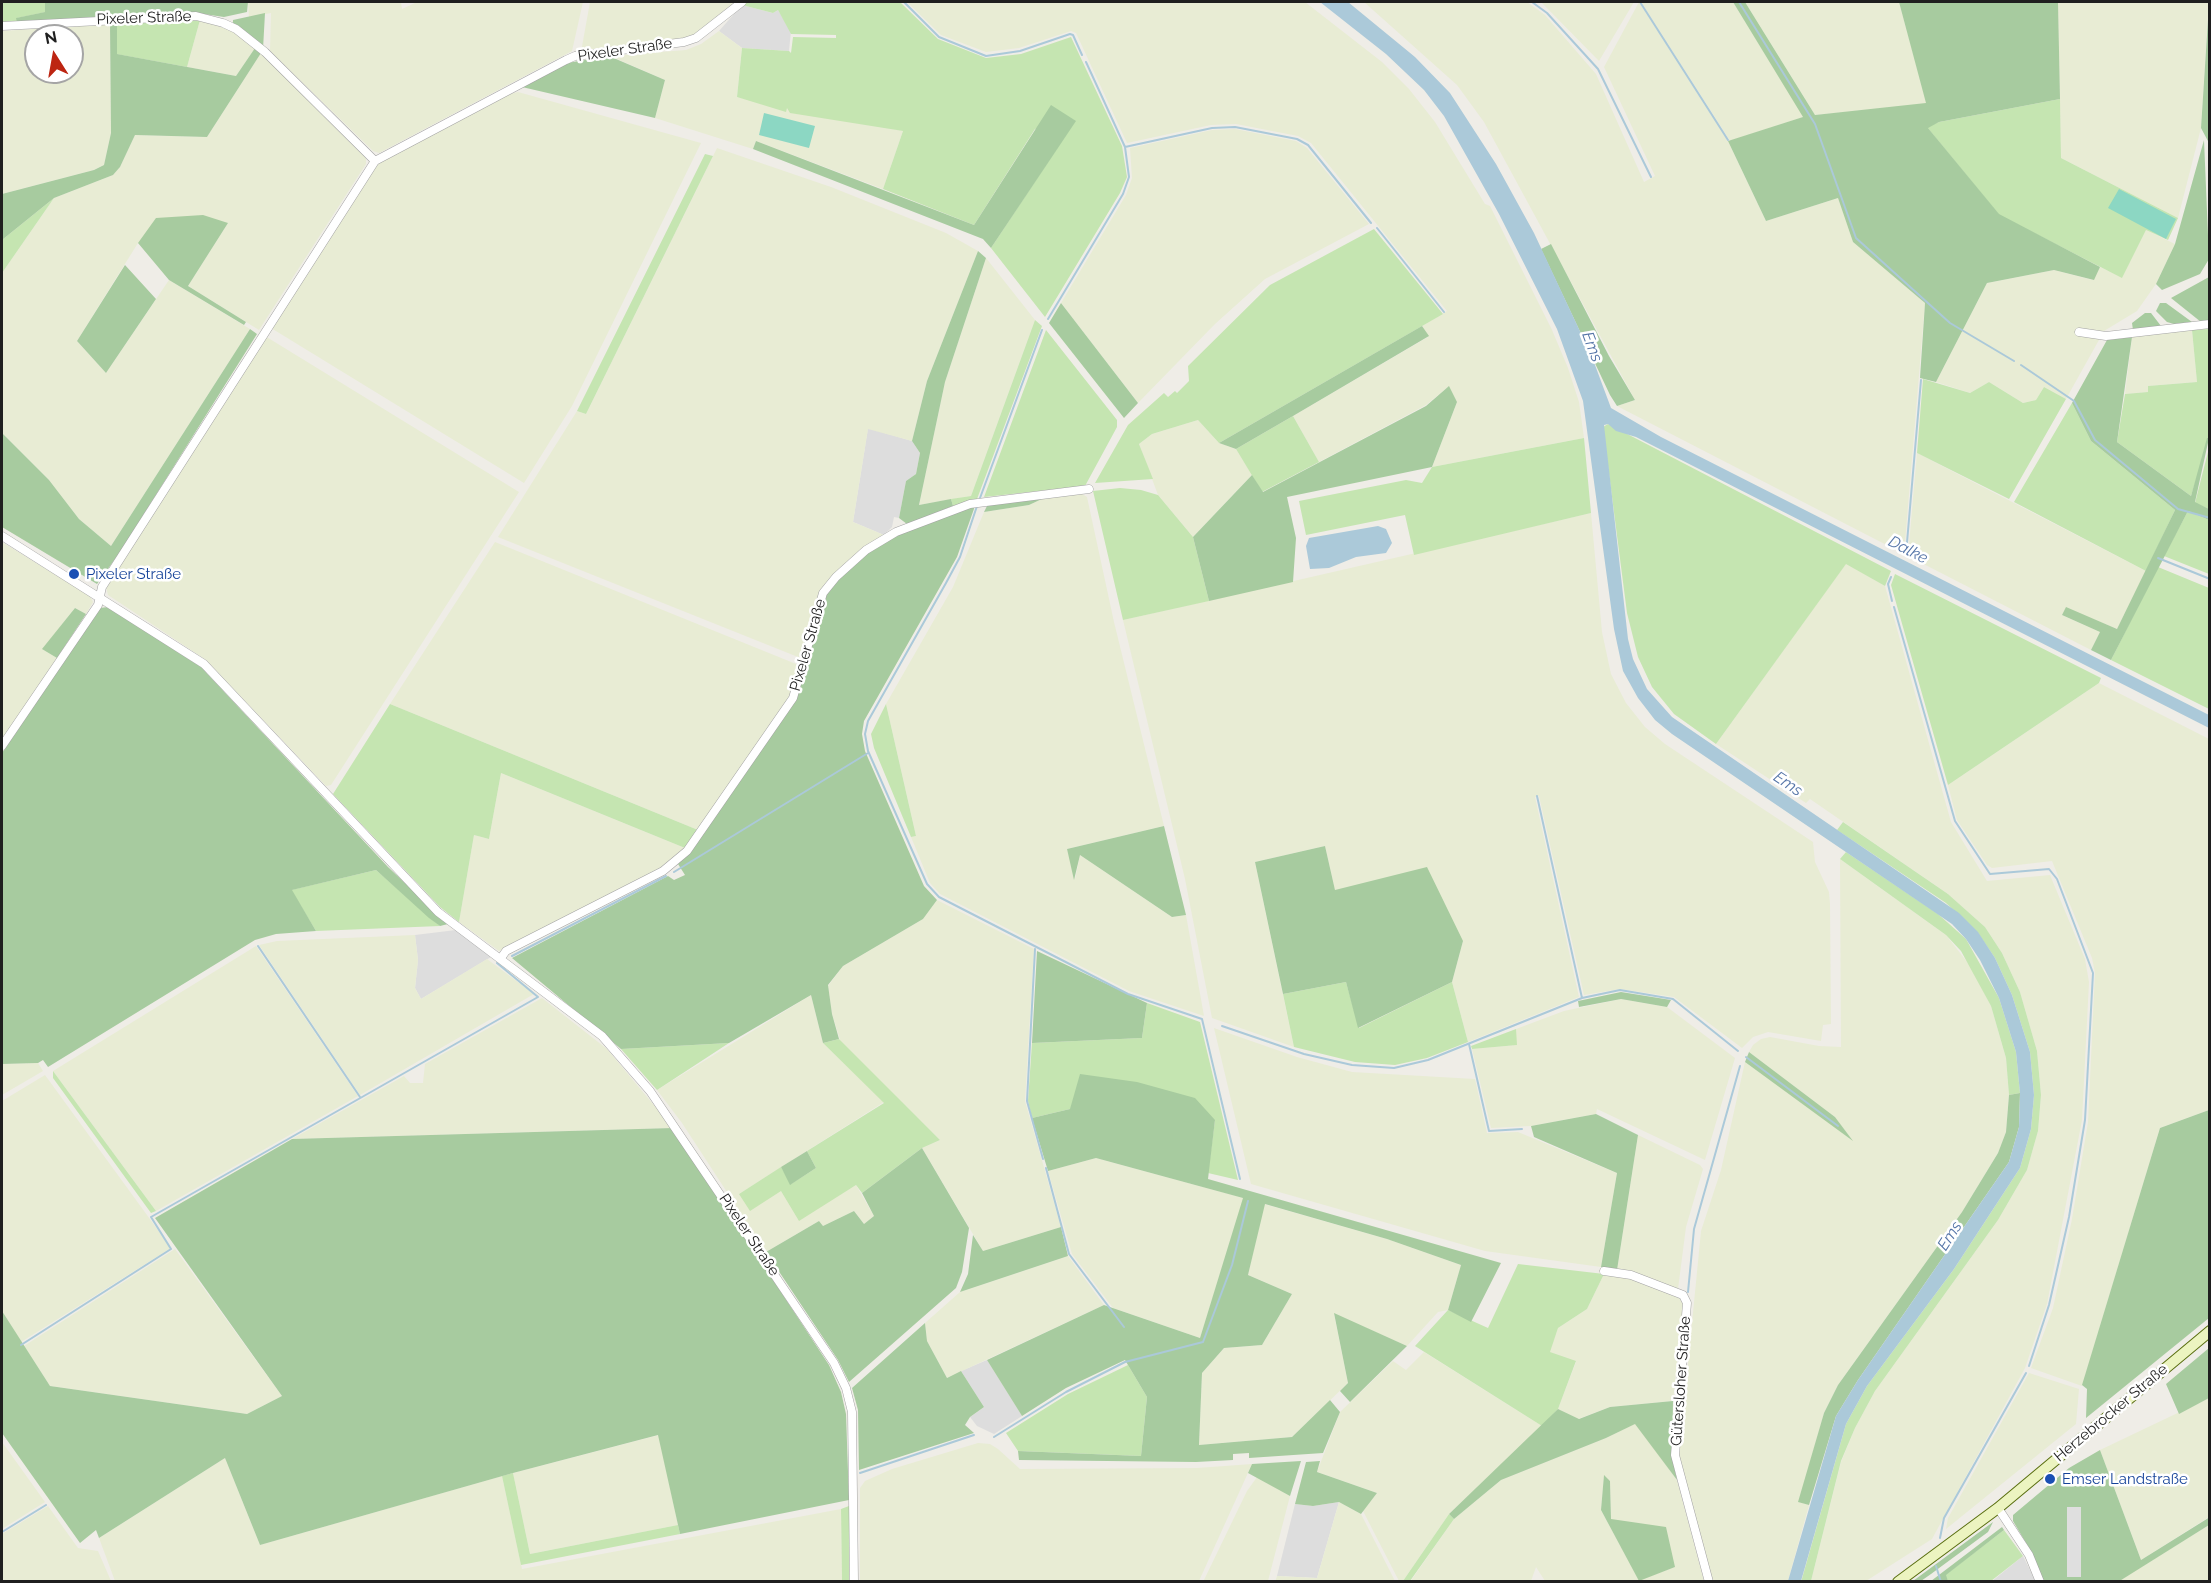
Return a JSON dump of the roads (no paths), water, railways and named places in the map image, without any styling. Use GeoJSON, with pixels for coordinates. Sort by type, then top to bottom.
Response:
{"type":"FeatureCollection","features":[{"type":"Feature","properties":{"kind":"main road","name":"Herzebrocker Straße"},"geometry":{"type":"LineString","coordinates":[[1898,1581],[1998,1508],[2210,1331]]}},
{"type":"Feature","properties":{"kind":"street","name":"Pixeler Straße"},"geometry":{"type":"LineString","coordinates":[[2,746],[98,605],[102,587],[375,161],[566,60],[696,38],[741,2]]}},
{"type":"Feature","properties":{"kind":"street","name":"Pixeler Straße"},"geometry":{"type":"LineString","coordinates":[[2,26],[196,16],[223,23],[236,29],[265,52],[375,161]]}},
{"type":"Feature","properties":{"kind":"street"},"geometry":{"type":"LineString","coordinates":[[2079,332],[2106,336],[2210,324]]}},
{"type":"Feature","properties":{"kind":"street","name":"Pixeler Straße"},"geometry":{"type":"LineString","coordinates":[[501,958],[506,951],[663,871],[687,852],[793,698],[804,668],[816,612],[823,593],[836,577],[866,550],[896,532],[970,504],[1089,489]]}},
{"type":"Feature","properties":{"kind":"street","name":"Pixeler Straße"},"geometry":{"type":"LineString","coordinates":[[2,536],[204,663],[438,912],[602,1036],[650,1091],[834,1363],[848,1392],[852,1412],[854,1581]]}},
{"type":"Feature","properties":{"kind":"street","name":"Gütersloher Straße"},"geometry":{"type":"LineString","coordinates":[[1604,1270],[1631,1275],[1683,1295],[1687,1304],[1675,1455],[1709,1581]]}},
{"type":"Feature","properties":{"kind":"street"},"geometry":{"type":"LineString","coordinates":[[1998,1508],[2029,1555],[2040,1581]]}},
{"type":"Feature","properties":{"kind":"water"},"geometry":{"type":"Polygon","coordinates":[[[1320,2],[1348,2],[1415,57],[1450,93],[1496,164],[1534,233],[1592,357],[1611,408],[1661,437],[2209,715],[2209,728],[1636,437],[1616,431],[1608,424],[1604,425],[1628,639],[1633,659],[1647,689],[1672,717],[1959,913],[1978,932],[1995,958],[2012,995],[2030,1052],[2034,1095],[2031,1129],[2020,1168],[1954,1269],[1867,1386],[1846,1424],[1801,1581],[1788,1581],[1836,1416],[1858,1380],[2009,1162],[2019,1127],[2020,1093],[2016,1052],[1999,998],[1980,960],[1966,939],[1952,924],[1672,734],[1655,720],[1638,698],[1623,671],[1614,629],[1583,401],[1557,329],[1499,214],[1444,116],[1424,90],[1386,54],[1320,2]]]}},
{"type":"Feature","properties":{"kind":"water"},"geometry":{"type":"Polygon","coordinates":[[[1378,526],[1386,529],[1392,543],[1386,553],[1356,557],[1329,568],[1310,569],[1306,546],[1309,538],[1378,526]]]}},
{"type":"Feature","properties":{"kind":"waterway"},"geometry":{"type":"LineString","coordinates":[[904,2],[939,37],[986,56],[1020,51],[1070,34],[1073,35],[1082,55]]}},
{"type":"Feature","properties":{"kind":"waterway"},"geometry":{"type":"LineString","coordinates":[[1532,2],[1547,13],[1598,69],[1651,177]]}},
{"type":"Feature","properties":{"kind":"waterway"},"geometry":{"type":"LineString","coordinates":[[1640,2],[1728,140]]}},
{"type":"Feature","properties":{"kind":"waterway"},"geometry":{"type":"LineString","coordinates":[[1739,2],[1815,124],[1856,238],[1950,323],[2014,361]]}},
{"type":"Feature","properties":{"kind":"waterway"},"geometry":{"type":"LineString","coordinates":[[1048,319],[1123,194],[1129,177],[1125,147],[1086,62]]}},
{"type":"Feature","properties":{"kind":"waterway"},"geometry":{"type":"LineString","coordinates":[[1125,147],[1212,128],[1235,127],[1297,139],[1308,145],[1371,223]]}},
{"type":"Feature","properties":{"kind":"waterway"},"geometry":{"type":"LineString","coordinates":[[1377,228],[1444,312]]}},
{"type":"Feature","properties":{"kind":"waterway"},"geometry":{"type":"LineString","coordinates":[[980,498],[1042,330]]}},
{"type":"Feature","properties":{"kind":"waterway"},"geometry":{"type":"LineString","coordinates":[[2021,365],[2074,401],[2095,440],[2178,509],[2210,518]]}},
{"type":"Feature","properties":{"kind":"waterway","name":"Dalke"},"geometry":{"type":"LineString","coordinates":[[1906,554],[1921,380]]}},
{"type":"Feature","properties":{"kind":"waterway"},"geometry":{"type":"LineString","coordinates":[[977,506],[960,557],[868,721],[865,734],[868,751],[927,884],[939,897],[1128,994],[1202,1019],[1240,1179]]}},
{"type":"Feature","properties":{"kind":"waterway"},"geometry":{"type":"LineString","coordinates":[[2158,558],[2210,579]]}},
{"type":"Feature","properties":{"kind":"waterway"},"geometry":{"type":"LineString","coordinates":[[1891,577],[1888,584],[1892,601]]}},
{"type":"Feature","properties":{"kind":"waterway"},"geometry":{"type":"LineString","coordinates":[[1894,607],[1955,821],[1990,874],[2049,869],[2057,879],[2093,973],[2085,1120],[2069,1217],[2049,1305],[2029,1366]]}},
{"type":"Feature","properties":{"kind":"waterway"},"geometry":{"type":"LineString","coordinates":[[674,872],[868,753]]}},
{"type":"Feature","properties":{"kind":"waterway"},"geometry":{"type":"LineString","coordinates":[[1537,796],[1582,998]]}},
{"type":"Feature","properties":{"kind":"waterway"},"geometry":{"type":"LineString","coordinates":[[512,956],[666,876]]}},
{"type":"Feature","properties":{"kind":"waterway"},"geometry":{"type":"LineString","coordinates":[[258,946],[360,1097]]}},
{"type":"Feature","properties":{"kind":"waterway"},"geometry":{"type":"LineString","coordinates":[[1035,949],[1027,1101],[1043,1159]]}},
{"type":"Feature","properties":{"kind":"waterway"},"geometry":{"type":"LineString","coordinates":[[21,1345],[171,1249],[151,1217],[538,997],[497,963]]}},
{"type":"Feature","properties":{"kind":"waterway"},"geometry":{"type":"LineString","coordinates":[[1222,1026],[1304,1054],[1352,1065],[1394,1068],[1428,1060],[1582,998],[1620,990],[1673,999],[1738,1051]]}},
{"type":"Feature","properties":{"kind":"waterway"},"geometry":{"type":"LineString","coordinates":[[1469,1044],[1489,1131],[1522,1129]]}},
{"type":"Feature","properties":{"kind":"waterway"},"geometry":{"type":"LineString","coordinates":[[1746,1057],[1838,1126]]}},
{"type":"Feature","properties":{"kind":"waterway"},"geometry":{"type":"LineString","coordinates":[[1688,1292],[1694,1229],[1740,1066]]}},
{"type":"Feature","properties":{"kind":"waterway"},"geometry":{"type":"LineString","coordinates":[[1046,1168],[1069,1254],[1124,1327]]}},
{"type":"Feature","properties":{"kind":"waterway"},"geometry":{"type":"LineString","coordinates":[[994,1437],[1066,1392],[1125,1362],[1203,1342],[1232,1265],[1248,1201]]}},
{"type":"Feature","properties":{"kind":"waterway"},"geometry":{"type":"LineString","coordinates":[[1940,1538],[1944,1518],[2026,1373]]}},
{"type":"Feature","properties":{"kind":"waterway"},"geometry":{"type":"LineString","coordinates":[[860,1473],[974,1435]]}},
{"type":"Feature","properties":{"kind":"waterway"},"geometry":{"type":"LineString","coordinates":[[2,1532],[46,1505]]}},
{"type":"Feature","properties":{"kind":"waterway"},"geometry":{"type":"LineString","coordinates":[[1936,1566],[1941,1582]]}},
{"type":"Feature","properties":{"kind":"place","name":"Pixeler Straße"},"geometry":{"type":"Point","coordinates":[74,574]}},
{"type":"Feature","properties":{"kind":"place","name":"Emser Landstraße"},"geometry":{"type":"Point","coordinates":[2050,1479]}},
{"type":"Feature","properties":{"kind":"water label","name":"Ems"},"geometry":{"type":"Point","coordinates":[1592,347]}},
{"type":"Feature","properties":{"kind":"water label","name":"Ems"},"geometry":{"type":"Point","coordinates":[1788,784]}},
{"type":"Feature","properties":{"kind":"water label","name":"Ems"},"geometry":{"type":"Point","coordinates":[1950,1236]}}]}
